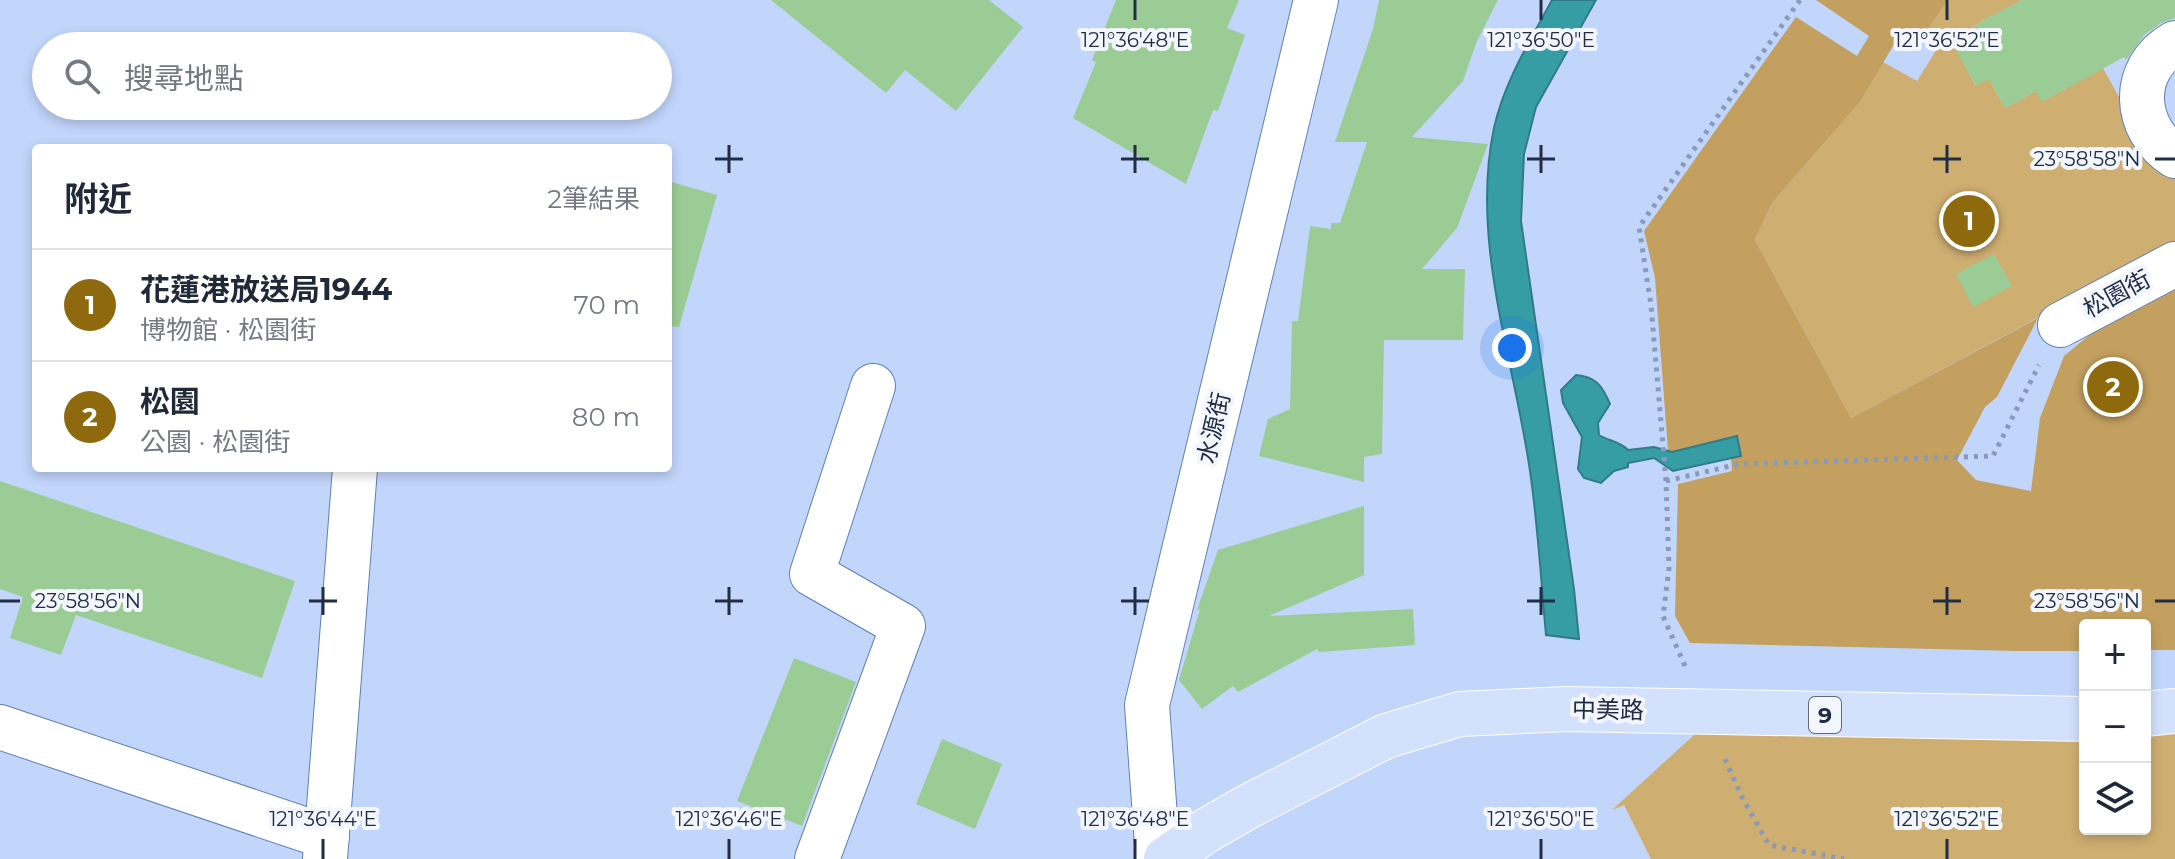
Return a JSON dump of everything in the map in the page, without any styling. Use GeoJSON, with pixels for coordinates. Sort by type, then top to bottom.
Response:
{"type":"FeatureCollection","features":[{"type":"Feature","properties":{"kind":"main road","name":"中美路"},"geometry":{"type":"LineString","coordinates":[[1166,859],[1249,806],[1386,736],[1460,714],[1566,709],[2079,719]]}},
{"type":"Feature","properties":{"kind":"main road"},"geometry":{"type":"LineString","coordinates":[[2151,713],[2175,711]]}},
{"type":"Feature","properties":{"kind":"street","name":"水源街"},"geometry":{"type":"LineString","coordinates":[[1158,859],[1147,705],[1316,0]]}},
{"type":"Feature","properties":{"kind":"street"},"geometry":{"type":"LineString","coordinates":[[2175,43],[2150,66],[2141,87],[2141,110],[2149,130],[2163,148],[2175,156]]}},
{"type":"Feature","properties":{"kind":"street","name":"松園街"},"geometry":{"type":"LineString","coordinates":[[2060,325],[2175,264]]}},
{"type":"Feature","properties":{"kind":"street"},"geometry":{"type":"LineString","coordinates":[[817,859],[903,626],[812,574],[873,386]]}},
{"type":"Feature","properties":{"kind":"street"},"geometry":{"type":"LineString","coordinates":[[0,727],[326,848],[355,472]]}},
{"type":"Feature","properties":{"kind":"path"},"geometry":{"type":"LineString","coordinates":[[1666,530],[1666,481],[1651,305],[1639,227],[1800,0]]}},
{"type":"Feature","properties":{"kind":"path"},"geometry":{"type":"LineString","coordinates":[[1666,481],[1739,464],[1993,456],[2060,325]]}},
{"type":"Feature","properties":{"kind":"shaded area"},"geometry":{"type":"Polygon","coordinates":[[[1552,0],[1596,0],[1536,107],[1524,154],[1521,221],[1579,639],[1546,635],[1530,471],[1497,300],[1487,214],[1488,171],[1498,111],[1518,62],[1552,0]]]}},
{"type":"Feature","properties":{"kind":"shaded area"},"geometry":{"type":"Polygon","coordinates":[[[1816,0],[1948,0],[1921,39],[1903,29],[1860,102],[1772,203],[1755,240],[1851,418],[2038,318],[1997,397],[1985,407],[1957,460],[1976,480],[2031,491],[2040,418],[2064,356],[2099,327],[2175,286],[2175,650],[2151,650],[2151,619],[2079,619],[2079,651],[2017,651],[1690,643],[1675,616],[1678,484],[1732,471],[1731,458],[1740,456],[1668,451],[1655,278],[1644,231],[1796,17],[1857,56],[1869,36],[1816,0]]]}},
{"type":"Feature","properties":{"kind":"shaded area"},"geometry":{"type":"Polygon","coordinates":[[[1948,0],[2022,0],[1975,25],[1981,39],[1958,52],[1975,85],[1989,79],[2005,108],[2036,91],[2043,101],[2103,68],[2147,148],[2175,170],[2175,244],[1851,418],[1755,240],[1772,203],[1860,102],[1883,62],[1917,81],[1937,49],[1921,39],[1948,0]]]}},
{"type":"Feature","properties":{"kind":"shaded area"},"geometry":{"type":"Polygon","coordinates":[[[1576,375],[1598,383],[1610,404],[1598,423],[1599,435],[1628,450],[1654,447],[1672,452],[1737,436],[1741,456],[1673,471],[1654,458],[1628,463],[1628,467],[1614,471],[1601,483],[1584,478],[1578,469],[1582,437],[1563,403],[1561,390],[1576,375]]]}},
{"type":"Feature","properties":{"kind":"shaded area"},"geometry":{"type":"Polygon","coordinates":[[[2175,711],[2175,859],[1651,859],[1624,805],[1612,810],[1718,713],[2079,719],[2079,835],[2151,835],[2151,713],[2175,711]]]}},
{"type":"Feature","properties":{"kind":"building"},"geometry":{"type":"Polygon","coordinates":[[[771,0],[989,0],[1023,27],[956,111],[905,70],[886,93],[771,0]]]}},
{"type":"Feature","properties":{"kind":"building"},"geometry":{"type":"Polygon","coordinates":[[[1116,0],[1239,0],[1227,28],[1245,35],[1218,111],[1213,110],[1186,184],[1073,118],[1096,62],[1092,60],[1116,0]]]}},
{"type":"Feature","properties":{"kind":"building"},"geometry":{"type":"Polygon","coordinates":[[[1379,0],[1498,0],[1477,41],[1463,81],[1412,137],[1488,144],[1457,228],[1422,269],[1465,269],[1463,340],[1384,340],[1382,454],[1364,457],[1364,482],[1259,456],[1268,419],[1290,409],[1292,321],[1298,321],[1310,226],[1331,229],[1331,223],[1340,223],[1367,142],[1335,142],[1373,29],[1379,0]]]}},
{"type":"Feature","properties":{"kind":"building"},"geometry":{"type":"Polygon","coordinates":[[[2022,0],[2175,0],[2175,18],[2145,34],[2126,60],[2124,57],[2042,102],[2036,91],[2005,108],[1989,79],[1976,86],[1957,52],[1981,39],[1975,25],[2022,0]]]}},
{"type":"Feature","properties":{"kind":"building"},"geometry":{"type":"Polygon","coordinates":[[[672,182],[717,195],[679,327],[672,326],[672,182]]]}},
{"type":"Feature","properties":{"kind":"building"},"geometry":{"type":"Polygon","coordinates":[[[1994,254],[2012,286],[1973,307],[1956,274],[1994,254]]]}},
{"type":"Feature","properties":{"kind":"building"},"geometry":{"type":"Polygon","coordinates":[[[0,481],[295,581],[262,678],[76,615],[61,655],[10,638],[23,597],[0,589],[0,481]]]}},
{"type":"Feature","properties":{"kind":"building"},"geometry":{"type":"Polygon","coordinates":[[[1364,506],[1364,575],[1269,616],[1413,609],[1415,645],[1319,652],[1317,649],[1238,692],[1233,686],[1202,709],[1179,680],[1200,609],[1197,610],[1218,550],[1364,506]]]}},
{"type":"Feature","properties":{"kind":"building"},"geometry":{"type":"Polygon","coordinates":[[[794,658],[856,682],[802,826],[737,801],[794,658]]]}},
{"type":"Feature","properties":{"kind":"building"},"geometry":{"type":"Polygon","coordinates":[[[942,739],[1002,764],[975,829],[916,804],[942,739]]]}},
{"type":"Feature","properties":{"kind":"place","name":"花蓮港放送局1944"},"geometry":{"type":"Point","coordinates":[1969,221]}},
{"type":"Feature","properties":{"kind":"place","name":"松園"},"geometry":{"type":"Point","coordinates":[2113,387]}}]}
